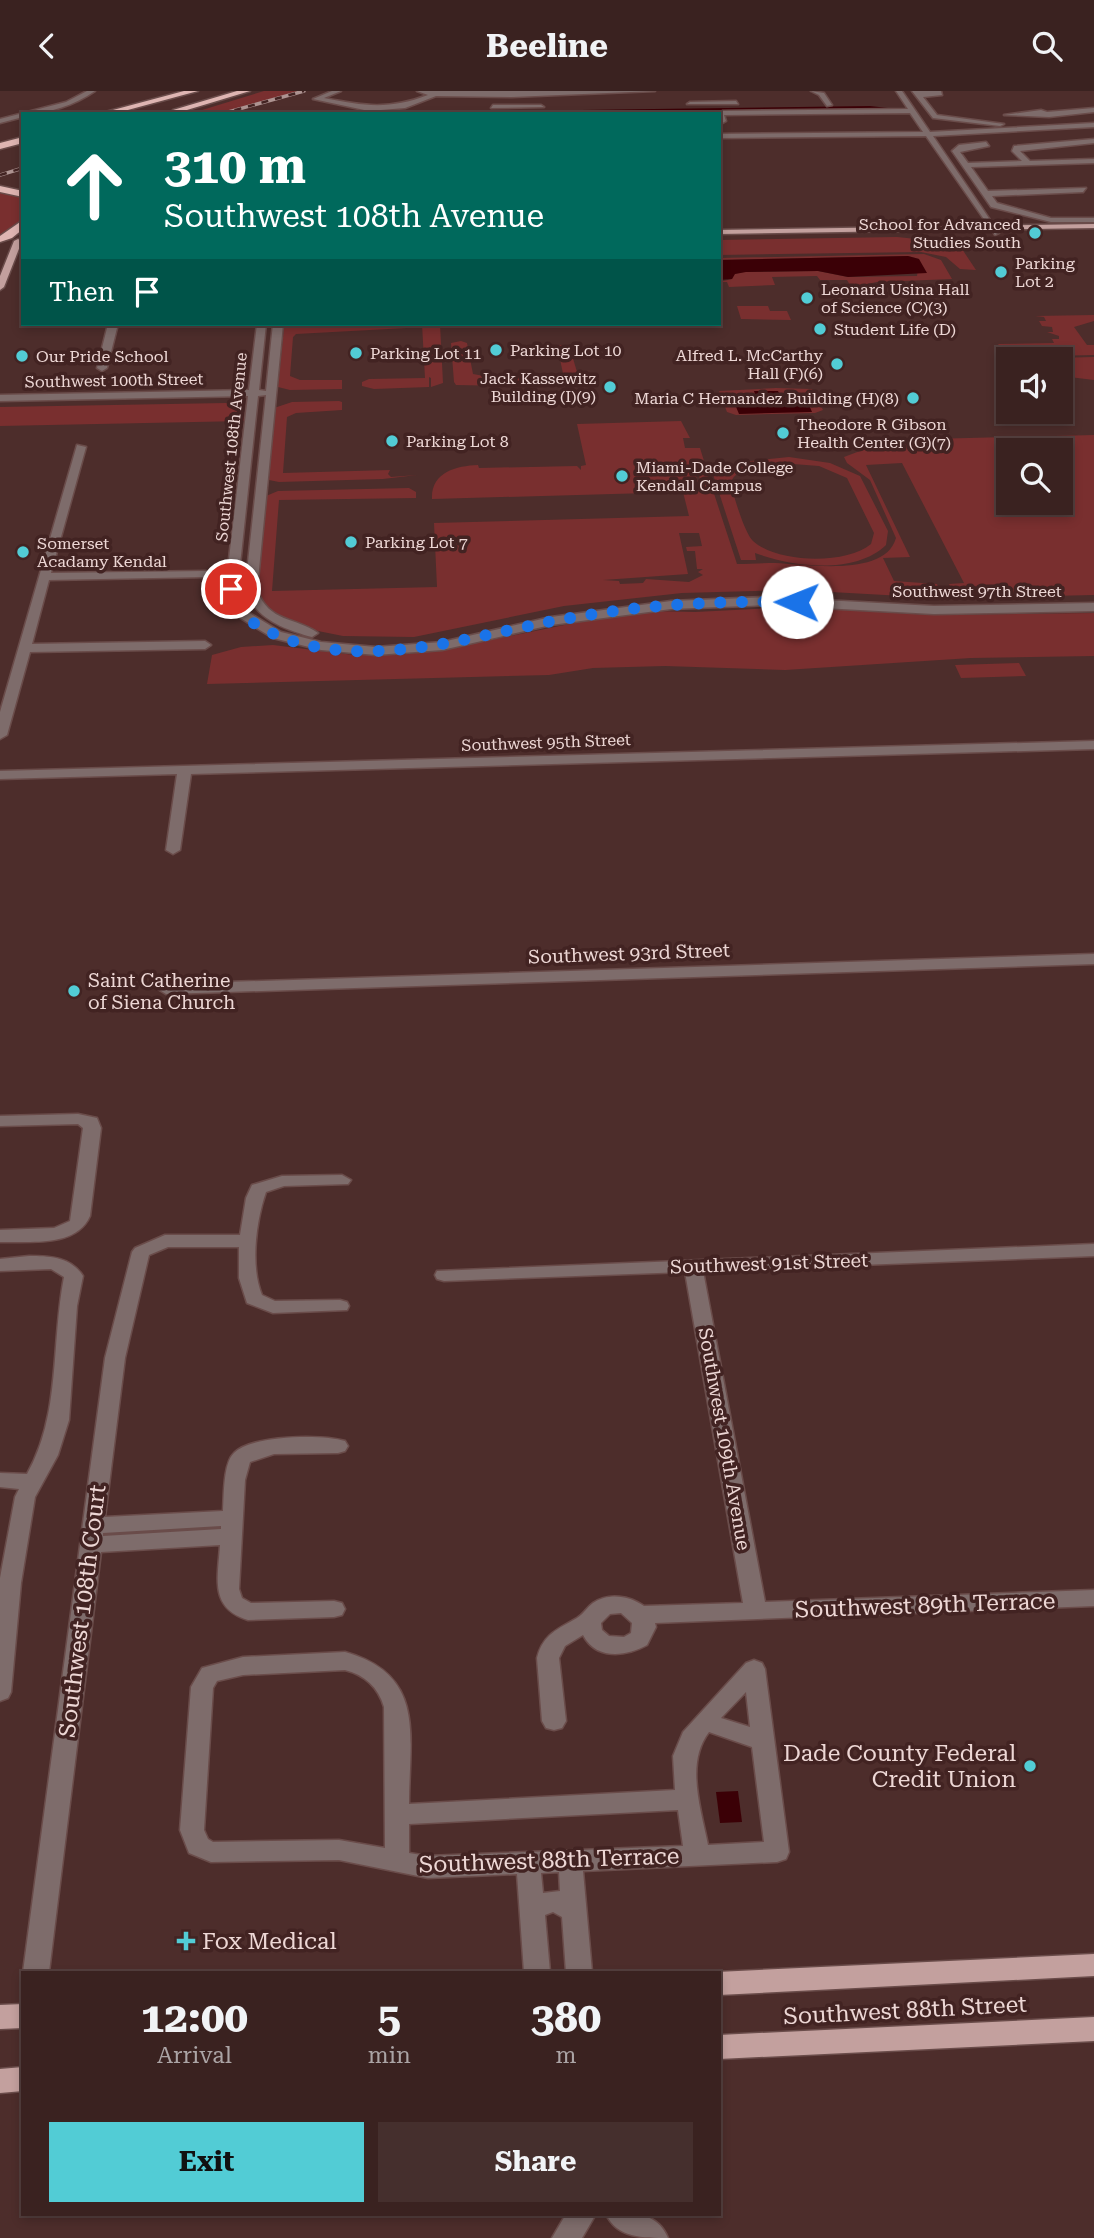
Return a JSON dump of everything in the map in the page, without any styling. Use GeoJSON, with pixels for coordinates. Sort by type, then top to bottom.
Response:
{"type":"FeatureCollection","features":[{"type":"Feature","properties":{"kind":"highway"},"geometry":{"type":"LineString","coordinates":[[110,112],[194,91]]}},
{"type":"Feature","properties":{"kind":"highway"},"geometry":{"type":"LineString","coordinates":[[128,112],[205,91]]}},
{"type":"Feature","properties":{"kind":"highway"},"geometry":{"type":"LineString","coordinates":[[169,112],[246,91]]}},
{"type":"Feature","properties":{"kind":"highway"},"geometry":{"type":"LineString","coordinates":[[191,112],[259,91]]}},
{"type":"Feature","properties":{"kind":"highway"},"geometry":{"type":"LineString","coordinates":[[0,139],[21,134]]}},
{"type":"Feature","properties":{"kind":"highway"},"geometry":{"type":"LineString","coordinates":[[0,146],[21,141]]}},
{"type":"Feature","properties":{"kind":"highway"},"geometry":{"type":"LineString","coordinates":[[0,157],[21,152]]}},
{"type":"Feature","properties":{"kind":"highway"},"geometry":{"type":"LineString","coordinates":[[0,189],[21,194]]}},
{"type":"Feature","properties":{"kind":"highway"},"geometry":{"type":"LineString","coordinates":[[11,245],[9,236],[21,225]]}},
{"type":"Feature","properties":{"kind":"main road"},"geometry":{"type":"LineString","coordinates":[[993,230],[1094,226]]}},
{"type":"Feature","properties":{"kind":"main road"},"geometry":{"type":"LineString","coordinates":[[721,234],[980,230],[1094,232]]}},
{"type":"Feature","properties":{"kind":"main road"},"geometry":{"type":"LineString","coordinates":[[0,286],[11,245]]}},
{"type":"Feature","properties":{"kind":"main road","name":"Southwest 88th Street"},"geometry":{"type":"LineString","coordinates":[[721,1983],[1094,1965]]}},
{"type":"Feature","properties":{"kind":"main road"},"geometry":{"type":"LineString","coordinates":[[0,2017],[21,2017]]}},
{"type":"Feature","properties":{"kind":"main road","name":"Southwest 88th Street"},"geometry":{"type":"LineString","coordinates":[[721,2047],[1094,2029]]}},
{"type":"Feature","properties":{"kind":"main road"},"geometry":{"type":"LineString","coordinates":[[0,2081],[21,2080]]}},
{"type":"Feature","properties":{"kind":"street"},"geometry":{"type":"LineString","coordinates":[[32,112],[76,100],[92,91]]}},
{"type":"Feature","properties":{"kind":"street"},"geometry":{"type":"LineString","coordinates":[[338,91],[316,99],[363,109],[405,106],[435,94]]}},
{"type":"Feature","properties":{"kind":"street"},"geometry":{"type":"LineString","coordinates":[[420,91],[435,94],[516,95],[571,91],[631,96],[652,91]]}},
{"type":"Feature","properties":{"kind":"street"},"geometry":{"type":"LineString","coordinates":[[725,91],[731,103]]}},
{"type":"Feature","properties":{"kind":"street"},"geometry":{"type":"LineString","coordinates":[[814,91],[822,94],[830,105]]}},
{"type":"Feature","properties":{"kind":"street"},"geometry":{"type":"LineString","coordinates":[[891,91],[957,195],[969,195]]}},
{"type":"Feature","properties":{"kind":"street"},"geometry":{"type":"LineString","coordinates":[[899,91],[993,230]]}},
{"type":"Feature","properties":{"kind":"street"},"geometry":{"type":"LineString","coordinates":[[916,93],[940,94],[938,91]]}},
{"type":"Feature","properties":{"kind":"street"},"geometry":{"type":"LineString","coordinates":[[916,93],[935,117],[995,123],[1013,130],[1019,138],[1009,142]]}},
{"type":"Feature","properties":{"kind":"street"},"geometry":{"type":"LineString","coordinates":[[516,95],[517,107]]}},
{"type":"Feature","properties":{"kind":"street"},"geometry":{"type":"LineString","coordinates":[[1061,103],[1085,102],[1094,110]]}},
{"type":"Feature","properties":{"kind":"street"},"geometry":{"type":"LineString","coordinates":[[690,104],[743,103]]}},
{"type":"Feature","properties":{"kind":"street"},"geometry":{"type":"LineString","coordinates":[[405,106],[415,112]]}},
{"type":"Feature","properties":{"kind":"street"},"geometry":{"type":"LineString","coordinates":[[493,107],[541,107]]}},
{"type":"Feature","properties":{"kind":"street"},"geometry":{"type":"LineString","coordinates":[[1010,115],[1094,110]]}},
{"type":"Feature","properties":{"kind":"street"},"geometry":{"type":"LineString","coordinates":[[721,131],[810,128],[888,130],[898,123],[889,111]]}},
{"type":"Feature","properties":{"kind":"street"},"geometry":{"type":"LineString","coordinates":[[721,114],[914,111]]}},
{"type":"Feature","properties":{"kind":"street"},"geometry":{"type":"LineString","coordinates":[[0,121],[21,115]]}},
{"type":"Feature","properties":{"kind":"street"},"geometry":{"type":"LineString","coordinates":[[721,131],[918,134],[1094,124]]}},
{"type":"Feature","properties":{"kind":"street"},"geometry":{"type":"LineString","coordinates":[[1061,135],[1085,150]]}},
{"type":"Feature","properties":{"kind":"street"},"geometry":{"type":"LineString","coordinates":[[1027,162],[1016,151],[1021,147],[1094,141]]}},
{"type":"Feature","properties":{"kind":"street"},"geometry":{"type":"LineString","coordinates":[[999,143],[957,149],[992,203],[1002,209],[1057,220],[1062,215],[1090,220]]}},
{"type":"Feature","properties":{"kind":"street"},"geometry":{"type":"LineString","coordinates":[[987,156],[1019,155],[1094,161]]}},
{"type":"Feature","properties":{"kind":"street"},"geometry":{"type":"LineString","coordinates":[[966,165],[1027,162],[1045,158]]}},
{"type":"Feature","properties":{"kind":"street"},"geometry":{"type":"LineString","coordinates":[[1045,158],[1052,171]]}},
{"type":"Feature","properties":{"kind":"street"},"geometry":{"type":"LineString","coordinates":[[937,163],[948,163]]}},
{"type":"Feature","properties":{"kind":"street"},"geometry":{"type":"LineString","coordinates":[[1083,190],[1094,186]]}},
{"type":"Feature","properties":{"kind":"street"},"geometry":{"type":"LineString","coordinates":[[984,194],[1013,192],[1021,196],[1036,195],[1039,191],[1083,190],[1094,193]]}},
{"type":"Feature","properties":{"kind":"street"},"geometry":{"type":"LineString","coordinates":[[969,214],[980,230]]}},
{"type":"Feature","properties":{"kind":"street"},"geometry":{"type":"LineString","coordinates":[[102,368],[112,326]]}},
{"type":"Feature","properties":{"kind":"street","name":"Southwest 108th Avenue"},"geometry":{"type":"LineString","coordinates":[[261,326],[231,593],[241,614],[277,635]]}},
{"type":"Feature","properties":{"kind":"street","name":"Southwest 108th Avenue"},"geometry":{"type":"LineString","coordinates":[[278,326],[251,590],[254,601],[261,609],[292,627]]}},
{"type":"Feature","properties":{"kind":"street","name":"Southwest 100th Street"},"geometry":{"type":"LineString","coordinates":[[0,405],[270,396]]}},
{"type":"Feature","properties":{"kind":"street","name":"Southwest 100th Street"},"geometry":{"type":"LineString","coordinates":[[0,398],[252,397]]}},
{"type":"Feature","properties":{"kind":"street"},"geometry":{"type":"LineString","coordinates":[[0,735],[80,447]]}},
{"type":"Feature","properties":{"kind":"street"},"geometry":{"type":"LineString","coordinates":[[44,577],[205,574]]}},
{"type":"Feature","properties":{"kind":"street","name":"Southwest 97th Street"},"geometry":{"type":"LineString","coordinates":[[292,627],[344,639],[411,640],[606,603],[677,596],[758,593],[949,601],[1094,598]]}},
{"type":"Feature","properties":{"kind":"street"},"geometry":{"type":"LineString","coordinates":[[878,606],[942,606],[949,601]]}},
{"type":"Feature","properties":{"kind":"street","name":"Southwest 97th Street"},"geometry":{"type":"LineString","coordinates":[[277,635],[339,648],[402,650],[442,646],[565,619],[657,606],[740,602],[953,610],[1094,607]]}},
{"type":"Feature","properties":{"kind":"street"},"geometry":{"type":"LineString","coordinates":[[565,619],[568,613],[597,608],[606,603]]}},
{"type":"Feature","properties":{"kind":"street"},"geometry":{"type":"LineString","coordinates":[[23,648],[205,645]]}},
{"type":"Feature","properties":{"kind":"street","name":"Southwest 95th Street"},"geometry":{"type":"LineString","coordinates":[[0,775],[1094,745]]}},
{"type":"Feature","properties":{"kind":"street"},"geometry":{"type":"LineString","coordinates":[[173,850],[185,769]]}},
{"type":"Feature","properties":{"kind":"street","name":"Southwest 93rd Street"},"geometry":{"type":"LineString","coordinates":[[166,989],[1094,959]]}},
{"type":"Feature","properties":{"kind":"street"},"geometry":{"type":"LineString","coordinates":[[0,1121],[83,1119],[91,1122],[92,1128],[81,1216],[77,1225],[57,1234],[0,1236]]}},
{"type":"Feature","properties":{"kind":"street"},"geometry":{"type":"LineString","coordinates":[[340,1306],[273,1307],[257,1302],[250,1295],[247,1280],[253,1207],[258,1189],[286,1180],[342,1179]]}},
{"type":"Feature","properties":{"kind":"street","name":"Southwest 108th Court"},"geometry":{"type":"LineString","coordinates":[[36,1971],[115,1358],[141,1252],[179,1251],[250,1241]]}},
{"type":"Feature","properties":{"kind":"street","name":"Southwest 91st Street"},"geometry":{"type":"LineString","coordinates":[[444,1275],[1094,1250]]}},
{"type":"Feature","properties":{"kind":"street"},"geometry":{"type":"LineString","coordinates":[[0,1265],[52,1264],[68,1268],[74,1276],[68,1306],[60,1420],[48,1455],[25,1497],[10,1583],[0,1692]]}},
{"type":"Feature","properties":{"kind":"street","name":"Southwest 109th Avenue"},"geometry":{"type":"LineString","coordinates":[[693,1266],[756,1612]]}},
{"type":"Feature","properties":{"kind":"street"},"geometry":{"type":"LineString","coordinates":[[334,1609],[261,1613],[241,1609],[233,1603],[228,1590],[239,1463],[245,1454],[267,1447],[338,1446]]}},
{"type":"Feature","properties":{"kind":"street"},"geometry":{"type":"LineString","coordinates":[[0,1480],[33,1482]]}},
{"type":"Feature","properties":{"kind":"street"},"geometry":{"type":"LineString","coordinates":[[92,1535],[232,1527]]}},
{"type":"Feature","properties":{"kind":"street","name":"Southwest 89th Terrace"},"geometry":{"type":"LineString","coordinates":[[640,1615],[1094,1598]]}},
{"type":"Feature","properties":{"kind":"street"},"geometry":{"type":"LineString","coordinates":[[607,1606],[626,1606],[644,1621],[643,1633],[639,1639],[616,1647],[599,1642],[593,1636],[590,1622],[593,1615],[607,1606]]}},
{"type":"Feature","properties":{"kind":"street"},"geometry":{"type":"LineString","coordinates":[[554,1721],[550,1649],[560,1636],[590,1622]]}},
{"type":"Feature","properties":{"kind":"street","name":"Southwest 88th Terrace"},"geometry":{"type":"LineString","coordinates":[[398,1815],[396,1701],[383,1679],[345,1661],[243,1666],[210,1674],[202,1687],[192,1830],[198,1846],[211,1852],[339,1850],[428,1867],[777,1852],[762,1741]]}},
{"type":"Feature","properties":{"kind":"street"},"geometry":{"type":"LineString","coordinates":[[697,1855],[689,1799],[686,1749],[706,1722],[754,1669],[762,1741],[706,1722]]}},
{"type":"Feature","properties":{"kind":"street"},"geometry":{"type":"LineString","coordinates":[[397,1863],[398,1815],[689,1799]]}},
{"type":"Feature","properties":{"kind":"street"},"geometry":{"type":"LineString","coordinates":[[569,1861],[579,1971]]}},
{"type":"Feature","properties":{"kind":"street"},"geometry":{"type":"LineString","coordinates":[[528,1863],[537,1971]]}},
{"type":"Feature","properties":{"kind":"street"},"geometry":{"type":"LineString","coordinates":[[532,1911],[546,1901],[558,1901],[567,1903],[574,1912]]}},
{"type":"Feature","properties":{"kind":"street"},"geometry":{"type":"LineString","coordinates":[[566,2238],[581,2216]]}},
{"type":"Feature","properties":{"kind":"street"},"geometry":{"type":"LineString","coordinates":[[623,2216],[654,2238]]}},
{"type":"Feature","properties":{"kind":"shaded area"},"geometry":{"type":"Polygon","coordinates":[[[264,91],[299,91],[223,112],[196,112],[264,91]]]}},
{"type":"Feature","properties":{"kind":"shaded area"},"geometry":{"type":"Polygon","coordinates":[[[870,106],[888,108],[585,112],[439,112],[870,106]]]}},
{"type":"Feature","properties":{"kind":"shaded area"},"geometry":{"type":"Polygon","coordinates":[[[0,191],[21,197],[21,220],[0,236],[0,191]]]}},
{"type":"Feature","properties":{"kind":"shaded area"},"geometry":{"type":"Polygon","coordinates":[[[897,237],[972,241],[960,246],[976,270],[960,269],[946,257],[921,252],[721,255],[721,240],[897,237]]]}},
{"type":"Feature","properties":{"kind":"shaded area"},"geometry":{"type":"Polygon","coordinates":[[[924,254],[941,260],[952,279],[877,282],[867,284],[866,289],[842,289],[840,285],[850,285],[847,280],[820,280],[817,276],[772,277],[775,285],[729,287],[727,282],[721,282],[743,272],[818,271],[848,277],[917,276],[919,259],[908,256],[721,258],[924,254]]]}},
{"type":"Feature","properties":{"kind":"shaded area"},"geometry":{"type":"Polygon","coordinates":[[[908,256],[919,259],[927,273],[848,277],[818,271],[746,272],[735,274],[732,279],[721,280],[721,260],[908,256]]]}},
{"type":"Feature","properties":{"kind":"shaded area"},"geometry":{"type":"Polygon","coordinates":[[[737,306],[768,306],[770,311],[787,311],[791,320],[741,319],[737,306]]]}},
{"type":"Feature","properties":{"kind":"shaded area"},"geometry":{"type":"Polygon","coordinates":[[[1094,315],[1094,321],[1074,327],[1087,345],[1094,345],[1094,355],[1073,355],[1073,347],[1000,347],[998,344],[1054,343],[1052,339],[1059,339],[1059,336],[1047,332],[1053,332],[1052,327],[1042,326],[1039,321],[1046,321],[1044,317],[1035,316],[1094,315]]]}},
{"type":"Feature","properties":{"kind":"shaded area"},"geometry":{"type":"Polygon","coordinates":[[[408,326],[296,334],[293,337],[290,376],[300,380],[342,380],[342,389],[290,390],[278,387],[284,328],[408,326]]]}},
{"type":"Feature","properties":{"kind":"shaded area"},"geometry":{"type":"Polygon","coordinates":[[[422,326],[440,326],[443,383],[431,387],[429,377],[429,387],[374,389],[362,386],[362,382],[369,379],[425,378],[422,326]]]}},
{"type":"Feature","properties":{"kind":"shaded area"},"geometry":{"type":"Polygon","coordinates":[[[451,343],[467,343],[473,374],[484,376],[482,377],[534,378],[523,379],[509,386],[456,385],[451,343]]]}},
{"type":"Feature","properties":{"kind":"shaded area"},"geometry":{"type":"Polygon","coordinates":[[[557,345],[569,345],[580,382],[565,383],[557,345]]]}},
{"type":"Feature","properties":{"kind":"shaded area"},"geometry":{"type":"Polygon","coordinates":[[[1094,357],[1094,380],[1073,377],[1073,358],[1094,357]]]}},
{"type":"Feature","properties":{"kind":"shaded area"},"geometry":{"type":"Polygon","coordinates":[[[812,389],[818,400],[824,400],[826,404],[820,404],[823,410],[815,413],[736,415],[727,412],[725,407],[719,407],[718,403],[723,402],[719,391],[812,389]]]}},
{"type":"Feature","properties":{"kind":"shaded area"},"geometry":{"type":"Polygon","coordinates":[[[754,391],[778,391],[781,397],[777,401],[807,400],[812,412],[739,414],[734,402],[763,401],[756,397],[754,391]]]}},
{"type":"Feature","properties":{"kind":"shaded area"},"geometry":{"type":"Polygon","coordinates":[[[292,402],[342,402],[342,410],[296,413],[287,417],[283,473],[390,470],[388,474],[391,477],[417,475],[383,479],[269,480],[274,408],[292,402]]]}},
{"type":"Feature","properties":{"kind":"shaded area"},"geometry":{"type":"Polygon","coordinates":[[[226,403],[243,406],[244,421],[0,426],[0,407],[226,403]]]}},
{"type":"Feature","properties":{"kind":"shaded area"},"geometry":{"type":"Polygon","coordinates":[[[681,421],[690,438],[683,438],[685,448],[700,448],[704,461],[692,462],[701,493],[704,492],[695,463],[704,463],[737,564],[842,566],[877,559],[889,551],[896,538],[870,480],[847,463],[844,457],[889,440],[1094,435],[1094,595],[956,598],[949,584],[964,583],[902,463],[866,465],[910,557],[883,558],[894,581],[937,584],[942,595],[939,598],[795,590],[682,593],[564,606],[414,637],[343,636],[313,630],[277,616],[264,605],[257,590],[266,496],[278,491],[409,488],[416,492],[416,498],[279,500],[272,591],[437,587],[434,523],[689,516],[683,492],[432,499],[433,490],[440,477],[461,467],[577,466],[581,470],[581,466],[586,465],[577,424],[681,421]],[[679,533],[688,574],[603,580],[619,581],[620,584],[643,583],[646,579],[689,582],[703,575],[698,572],[703,569],[697,569],[695,551],[687,551],[686,547],[702,546],[699,533],[679,533]]]}},
{"type":"Feature","properties":{"kind":"shaded area"},"geometry":{"type":"Polygon","coordinates":[[[789,457],[830,463],[860,476],[888,531],[886,545],[873,555],[841,564],[805,565],[755,553],[756,560],[741,560],[710,465],[723,464],[726,470],[751,461],[789,457]],[[767,464],[753,466],[735,476],[731,481],[734,494],[743,522],[753,541],[778,554],[812,559],[845,555],[860,551],[871,544],[874,533],[847,478],[819,466],[767,464]]]}},
{"type":"Feature","properties":{"kind":"shaded area"},"geometry":{"type":"Polygon","coordinates":[[[792,607],[931,615],[1094,613],[1094,656],[971,658],[785,670],[665,666],[593,668],[549,675],[207,684],[212,655],[241,647],[273,645],[354,655],[399,655],[441,650],[589,620],[650,611],[695,612],[792,607]]]}},
{"type":"Feature","properties":{"kind":"shaded area"},"geometry":{"type":"Polygon","coordinates":[[[1019,663],[1026,676],[961,678],[955,665],[1019,663]]]}},
{"type":"Feature","properties":{"kind":"shaded area"},"geometry":{"type":"Polygon","coordinates":[[[738,1791],[742,1822],[720,1823],[716,1792],[738,1791]]]}},
{"type":"Feature","properties":{"kind":"railway"},"geometry":{"type":"LineString","coordinates":[[228,112],[304,91]]}},
{"type":"Feature","properties":{"kind":"railway"},"geometry":{"type":"LineString","coordinates":[[0,175],[21,169]]}},
{"type":"Feature","properties":{"kind":"place","name":"School for Advanced Studies South"},"geometry":{"type":"Point","coordinates":[1035,233]}},
{"type":"Feature","properties":{"kind":"place","name":"Parking Lot 2"},"geometry":{"type":"Point","coordinates":[1001,272]}},
{"type":"Feature","properties":{"kind":"place","name":"Leonard Usina Hall of Science (C)(3)"},"geometry":{"type":"Point","coordinates":[807,298]}},
{"type":"Feature","properties":{"kind":"place","name":"Student Life (D)"},"geometry":{"type":"Point","coordinates":[820,329]}},
{"type":"Feature","properties":{"kind":"place","name":"Parking Lot 10"},"geometry":{"type":"Point","coordinates":[496,350]}},
{"type":"Feature","properties":{"kind":"place","name":"Parking Lot 11"},"geometry":{"type":"Point","coordinates":[356,353]}},
{"type":"Feature","properties":{"kind":"place","name":"Our Pride School"},"geometry":{"type":"Point","coordinates":[22,356]}},
{"type":"Feature","properties":{"kind":"place","name":"Alfred L. McCarthy Hall (F)(6)"},"geometry":{"type":"Point","coordinates":[837,364]}},
{"type":"Feature","properties":{"kind":"place","name":"Jack Kassewitz Building (I)(9)"},"geometry":{"type":"Point","coordinates":[610,387]}},
{"type":"Feature","properties":{"kind":"place","name":"Maria C Hernandez Building (H)(8)"},"geometry":{"type":"Point","coordinates":[913,398]}},
{"type":"Feature","properties":{"kind":"place","name":"Theodore R Gibson Health Center (G)(7)"},"geometry":{"type":"Point","coordinates":[783,433]}},
{"type":"Feature","properties":{"kind":"place","name":"Parking Lot 8"},"geometry":{"type":"Point","coordinates":[392,441]}},
{"type":"Feature","properties":{"kind":"place","name":"Miami-Dade College Kendall Campus"},"geometry":{"type":"Point","coordinates":[622,476]}},
{"type":"Feature","properties":{"kind":"place","name":"Parking Lot 7"},"geometry":{"type":"Point","coordinates":[351,542]}},
{"type":"Feature","properties":{"kind":"place","name":"Somerset Acadamy Kendal"},"geometry":{"type":"Point","coordinates":[23,552]}},
{"type":"Feature","properties":{"kind":"place","name":"Saint Catherine of Siena Church"},"geometry":{"type":"Point","coordinates":[74,991]}},
{"type":"Feature","properties":{"kind":"place","name":"Dade County Federal Credit Union"},"geometry":{"type":"Point","coordinates":[1030,1766]}},
{"type":"Feature","properties":{"kind":"place","name":"Fox Medical"},"geometry":{"type":"Point","coordinates":[186,1941]}},
{"type":"Feature","properties":{"kind":"route"},"geometry":{"type":"LineString","coordinates":[[231,589],[233,601],[241,614],[271,632],[321,646],[376,651],[442,646],[551,621],[631,609],[750,601],[797,602]]}}]}
